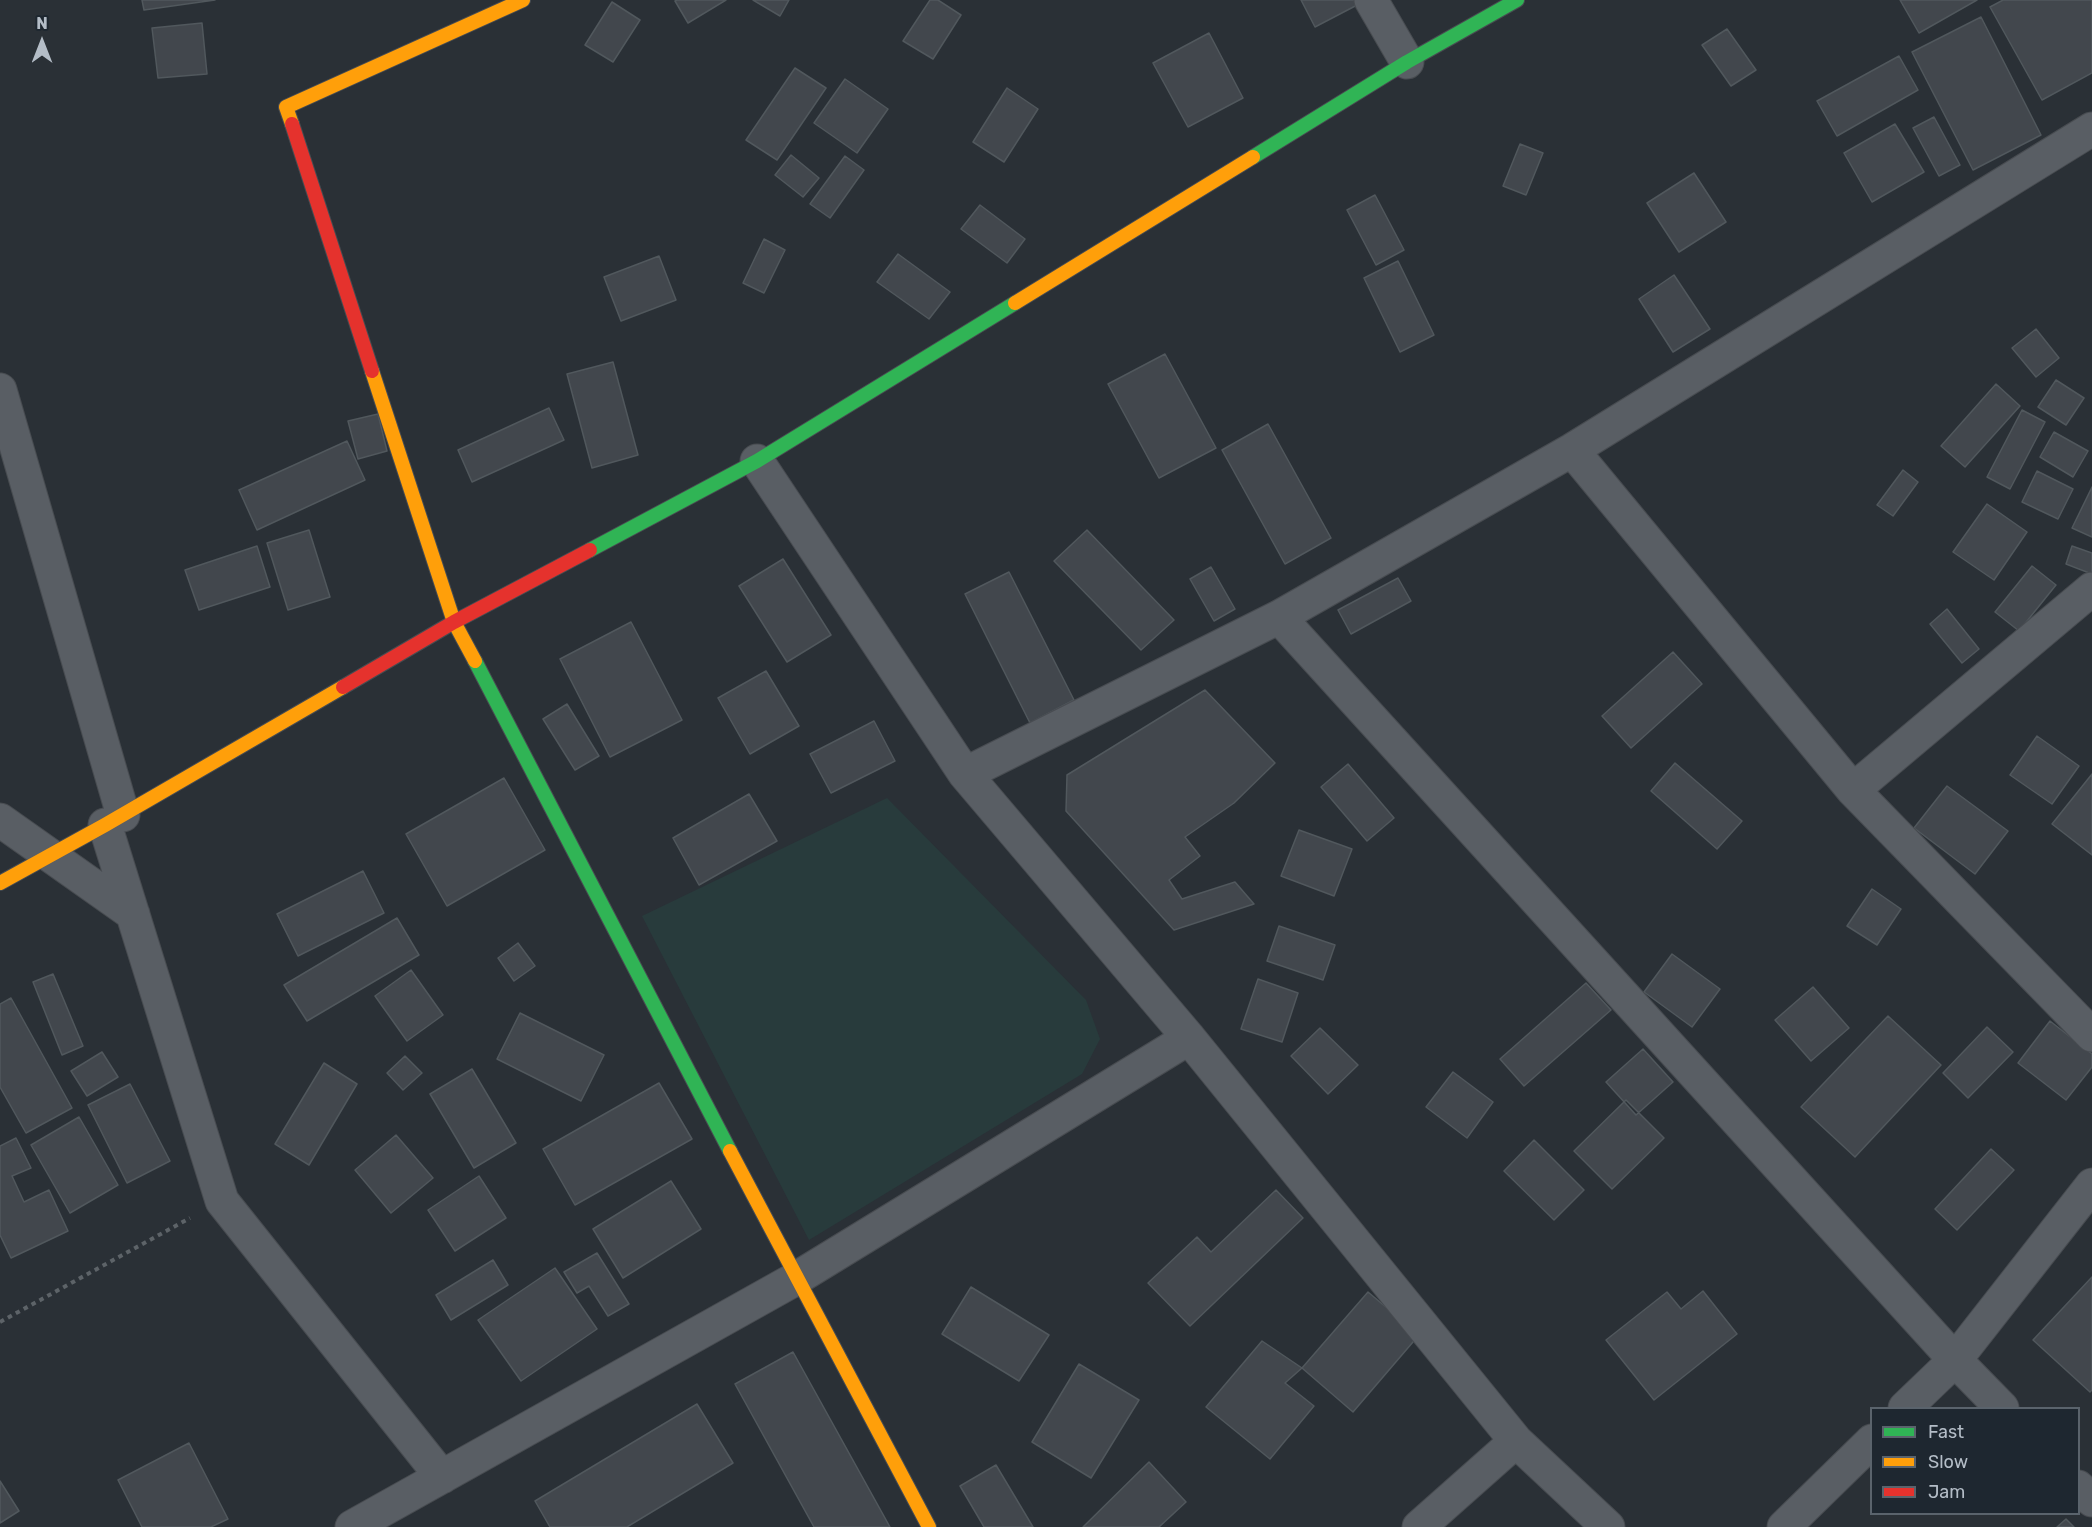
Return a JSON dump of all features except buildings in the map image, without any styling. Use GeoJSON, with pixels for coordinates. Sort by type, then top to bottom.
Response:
{"type":"FeatureCollection","features":[{"type":"Feature","properties":{"kind":"street"},"geometry":{"type":"LineString","coordinates":[[524,0],[286,107],[454,622],[929,1527]]}},
{"type":"Feature","properties":{"kind":"street"},"geometry":{"type":"LineString","coordinates":[[1371,0],[1407,62]]}},
{"type":"Feature","properties":{"kind":"street"},"geometry":{"type":"LineString","coordinates":[[0,883],[114,820],[454,622],[757,461],[1407,62],[1517,0]]}},
{"type":"Feature","properties":{"kind":"street"},"geometry":{"type":"LineString","coordinates":[[965,774],[1279,617],[1572,450],[2092,129]]}},
{"type":"Feature","properties":{"kind":"street"},"geometry":{"type":"LineString","coordinates":[[0,390],[114,820],[133,914],[222,1201],[442,1476]]}},
{"type":"Feature","properties":{"kind":"street"},"geometry":{"type":"LineString","coordinates":[[1572,450],[1853,790],[2092,1035]]}},
{"type":"Feature","properties":{"kind":"street"},"geometry":{"type":"LineString","coordinates":[[757,461],[965,774],[1189,1038],[1516,1441],[1608,1527]]}},
{"type":"Feature","properties":{"kind":"street"},"geometry":{"type":"LineString","coordinates":[[1853,790],[2092,589]]}},
{"type":"Feature","properties":{"kind":"street"},"geometry":{"type":"LineString","coordinates":[[1279,617],[1954,1360],[2001,1407]]}},
{"type":"Feature","properties":{"kind":"street"},"geometry":{"type":"LineString","coordinates":[[0,820],[133,914]]}},
{"type":"Feature","properties":{"kind":"street"},"geometry":{"type":"LineString","coordinates":[[352,1527],[797,1278],[1189,1038]]}},
{"type":"Feature","properties":{"kind":"street"},"geometry":{"type":"LineString","coordinates":[[1906,1407],[1954,1360],[2092,1185]]}},
{"type":"Feature","properties":{"kind":"street"},"geometry":{"type":"LineString","coordinates":[[1419,1527],[1516,1441]]}},
{"type":"Feature","properties":{"kind":"street"},"geometry":{"type":"LineString","coordinates":[[1784,1527],[1870,1443]]}},
{"type":"Feature","properties":{"kind":"street"},"geometry":{"type":"LineString","coordinates":[[2080,1487],[2092,1500]]}},
{"type":"Feature","properties":{"kind":"path"},"geometry":{"type":"LineString","coordinates":[[0,1322],[222,1201]]}},
{"type":"Feature","properties":{"kind":"shaded area"},"geometry":{"type":"Polygon","coordinates":[[[887,798],[1086,1000],[1100,1039],[1082,1074],[809,1240],[642,916],[887,798]]]}},
{"type":"Feature","properties":{"kind":"traffic: fast"},"geometry":{"type":"LineString","coordinates":[[1253,157],[1407,62],[1517,0]]}},
{"type":"Feature","properties":{"kind":"traffic: fast"},"geometry":{"type":"LineString","coordinates":[[590,550],[757,461],[1015,303]]}},
{"type":"Feature","properties":{"kind":"traffic: fast"},"geometry":{"type":"LineString","coordinates":[[475,661],[730,1151]]}},
{"type":"Feature","properties":{"kind":"traffic: slow"},"geometry":{"type":"LineString","coordinates":[[292,124],[286,107],[523,0]]}},
{"type":"Feature","properties":{"kind":"traffic: slow"},"geometry":{"type":"LineString","coordinates":[[1015,303],[1253,157]]}},
{"type":"Feature","properties":{"kind":"traffic: slow"},"geometry":{"type":"LineString","coordinates":[[372,371],[454,622],[475,661]]}},
{"type":"Feature","properties":{"kind":"traffic: slow"},"geometry":{"type":"LineString","coordinates":[[0,883],[343,687]]}},
{"type":"Feature","properties":{"kind":"traffic: slow"},"geometry":{"type":"LineString","coordinates":[[730,1151],[929,1527]]}},
{"type":"Feature","properties":{"kind":"traffic: jam"},"geometry":{"type":"LineString","coordinates":[[292,124],[372,371]]}},
{"type":"Feature","properties":{"kind":"traffic: jam"},"geometry":{"type":"LineString","coordinates":[[343,687],[454,622],[590,550]]}}]}
